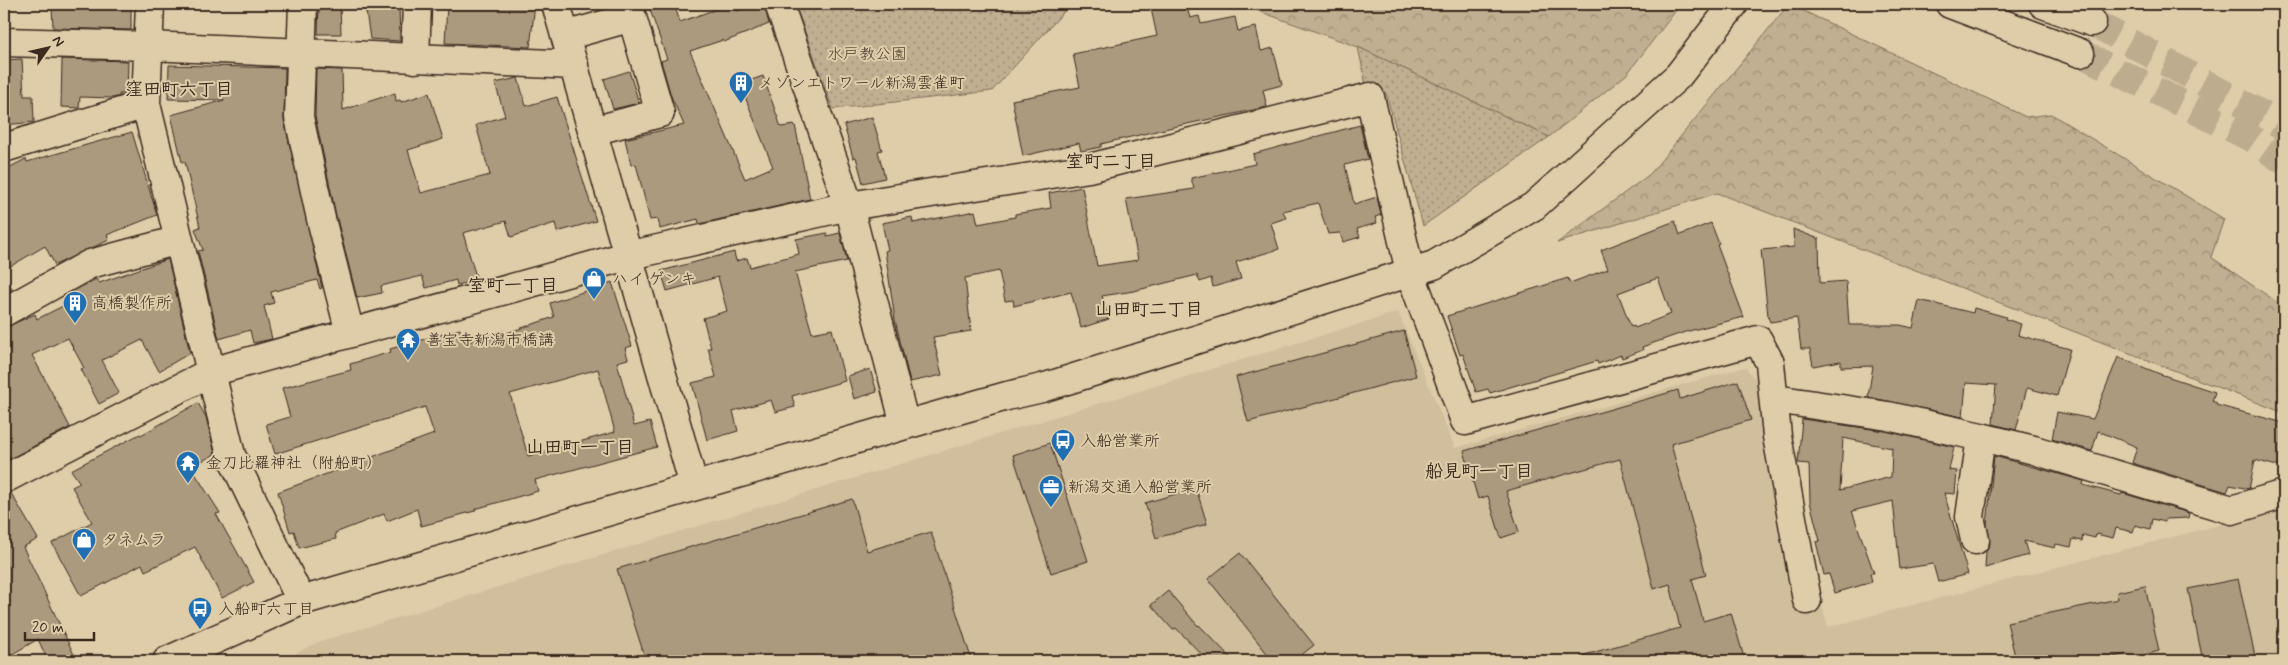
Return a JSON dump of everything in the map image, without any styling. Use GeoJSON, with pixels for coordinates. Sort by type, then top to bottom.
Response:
{"type":"FeatureCollection","features":[{"type":"Feature","properties":{"kind":"street"},"geometry":{"type":"LineString","coordinates":[[150,4],[146,104],[231,455],[301,600]]}},
{"type":"Feature","properties":{"kind":"street"},"geometry":{"type":"LineString","coordinates":[[303,4],[303,53],[299,117],[322,226],[350,333]]}},
{"type":"Feature","properties":{"kind":"street"},"geometry":{"type":"LineString","coordinates":[[415,59],[417,4]]}},
{"type":"Feature","properties":{"kind":"street"},"geometry":{"type":"LineString","coordinates":[[556,4],[593,131],[626,256],[694,486]]}},
{"type":"Feature","properties":{"kind":"street"},"geometry":{"type":"LineString","coordinates":[[779,4],[849,206],[905,425]]}},
{"type":"Feature","properties":{"kind":"street"},"geometry":{"type":"LineString","coordinates":[[167,661],[301,600],[905,425],[1042,388],[1434,264],[1534,206],[1678,76],[1734,4]]}},
{"type":"Feature","properties":{"kind":"street"},"geometry":{"type":"LineString","coordinates":[[1950,4],[2080,53]]}},
{"type":"Feature","properties":{"kind":"street"},"geometry":{"type":"LineString","coordinates":[[2043,4],[2092,22]]}},
{"type":"Feature","properties":{"kind":"street"},"geometry":{"type":"LineString","coordinates":[[565,36],[632,17],[660,113],[593,131]]}},
{"type":"Feature","properties":{"kind":"street"},"geometry":{"type":"LineString","coordinates":[[4,42],[148,46],[574,66]]}},
{"type":"Feature","properties":{"kind":"street"},"geometry":{"type":"LineString","coordinates":[[4,479],[211,372],[350,333],[626,256],[849,206],[1089,168],[1370,97],[1410,272],[1465,421],[1758,340],[1770,363],[1777,436],[1807,600]]}},
{"type":"Feature","properties":{"kind":"street"},"geometry":{"type":"LineString","coordinates":[[4,148],[146,104]]}},
{"type":"Feature","properties":{"kind":"street"},"geometry":{"type":"LineString","coordinates":[[4,312],[90,264],[179,240]]}},
{"type":"Feature","properties":{"kind":"street"},"geometry":{"type":"LineString","coordinates":[[1774,399],[1888,416],[1982,437],[2232,510],[2284,494]]}},
{"type":"Feature","properties":{"kind":"street"},"geometry":{"type":"LineString","coordinates":[[1975,540],[1970,517],[1982,437]]}},
{"type":"Feature","properties":{"kind":"shaded area"},"geometry":{"type":"Polygon","coordinates":[[[1398,312],[1455,448],[1745,367],[1758,382],[1828,627],[2284,508],[2284,661],[281,661],[318,642],[1398,312]]]}},
{"type":"Feature","properties":{"kind":"green space","name":"水戸教公園"},"geometry":{"type":"Polygon","coordinates":[[[795,4],[1074,4],[1070,5],[992,91],[833,109],[795,4]]]}},
{"type":"Feature","properties":{"kind":"green space"},"geometry":{"type":"Polygon","coordinates":[[[1239,4],[1681,4],[1627,74],[1549,137],[1358,47],[1239,4]]]}},
{"type":"Feature","properties":{"kind":"green space"},"geometry":{"type":"Polygon","coordinates":[[[1789,4],[2026,117],[2051,114],[2224,219],[2211,257],[2284,307],[2284,413],[1717,193],[1557,243],[1650,174],[1789,4]]]}},
{"type":"Feature","properties":{"kind":"green space"},"geometry":{"type":"Polygon","coordinates":[[[1358,47],[1549,137],[1423,226],[1386,93],[1367,90],[1358,47]]]}},
{"type":"Feature","properties":{"kind":"building"},"geometry":{"type":"Polygon","coordinates":[[[80,4],[131,4],[131,30],[53,28],[52,7],[80,6],[80,4]]]}},
{"type":"Feature","properties":{"kind":"building"},"geometry":{"type":"Polygon","coordinates":[[[319,4],[340,4],[341,34],[318,34],[319,4]]]}},
{"type":"Feature","properties":{"kind":"building"},"geometry":{"type":"Polygon","coordinates":[[[365,4],[399,4],[400,41],[370,39],[365,4]]]}},
{"type":"Feature","properties":{"kind":"building"},"geometry":{"type":"Polygon","coordinates":[[[447,4],[535,4],[530,47],[445,43],[447,4]]]}},
{"type":"Feature","properties":{"kind":"building"},"geometry":{"type":"Polygon","coordinates":[[[648,4],[674,4],[680,22],[730,4],[734,4],[737,11],[754,4],[764,4],[769,24],[724,42],[723,40],[690,51],[745,179],[773,167],[740,84],[763,76],[781,127],[795,125],[810,199],[699,224],[698,219],[660,229],[658,219],[650,220],[636,164],[631,165],[625,139],[684,125],[671,96],[661,61],[667,59],[648,4]]]}},
{"type":"Feature","properties":{"kind":"building"},"geometry":{"type":"Polygon","coordinates":[[[1150,4],[1186,4],[1190,18],[1199,16],[1201,24],[1235,17],[1238,31],[1256,27],[1261,51],[1273,48],[1282,85],[1263,90],[1267,107],[1101,144],[1101,147],[1081,151],[1079,143],[1023,156],[1012,100],[1080,87],[1073,54],[1157,36],[1150,4]]]}},
{"type":"Feature","properties":{"kind":"building"},"geometry":{"type":"Polygon","coordinates":[[[22,59],[24,96],[33,96],[34,122],[4,125],[4,60],[22,59]]]}},
{"type":"Feature","properties":{"kind":"building"},"geometry":{"type":"Polygon","coordinates":[[[62,59],[128,61],[127,94],[119,94],[120,96],[113,98],[80,97],[79,108],[61,107],[62,59]]]}},
{"type":"Feature","properties":{"kind":"building"},"geometry":{"type":"Polygon","coordinates":[[[169,65],[285,68],[284,120],[322,288],[320,289],[317,280],[271,292],[274,303],[264,306],[272,339],[253,343],[250,330],[219,339],[198,251],[203,250],[195,229],[200,227],[185,162],[182,162],[171,115],[225,100],[168,99],[169,65]]]}},
{"type":"Feature","properties":{"kind":"building"},"geometry":{"type":"Polygon","coordinates":[[[316,69],[342,70],[343,110],[395,93],[396,101],[400,100],[401,102],[429,93],[443,139],[408,150],[421,193],[490,175],[476,125],[505,116],[495,83],[518,78],[526,106],[557,97],[596,221],[557,232],[555,223],[511,237],[506,221],[463,233],[477,280],[457,285],[456,280],[426,288],[422,276],[381,286],[382,293],[357,298],[336,215],[315,116],[316,69]]]}},
{"type":"Feature","properties":{"kind":"building"},"geometry":{"type":"Polygon","coordinates":[[[629,71],[639,103],[613,109],[604,79],[629,71]]]}},
{"type":"Feature","properties":{"kind":"building"},"geometry":{"type":"Polygon","coordinates":[[[872,117],[882,150],[878,151],[885,178],[863,183],[856,157],[853,158],[844,125],[872,117]]]}},
{"type":"Feature","properties":{"kind":"building"},"geometry":{"type":"Polygon","coordinates":[[[1360,125],[1368,159],[1345,165],[1354,204],[1377,197],[1381,215],[1375,217],[1377,223],[1357,229],[1360,237],[1343,242],[1340,233],[1328,234],[1318,203],[1283,211],[1286,218],[1271,223],[1279,249],[1236,262],[1241,279],[1213,287],[1211,278],[1200,282],[1197,275],[1134,291],[1102,296],[1109,319],[1081,328],[1071,292],[1014,306],[1013,300],[1005,301],[999,271],[965,278],[971,331],[933,337],[942,375],[910,382],[895,320],[885,251],[888,250],[882,223],[912,217],[913,223],[975,211],[978,224],[1015,217],[1015,214],[1051,208],[1049,193],[1082,187],[1097,266],[1138,260],[1126,199],[1194,189],[1191,178],[1255,164],[1253,154],[1360,125]]]}},
{"type":"Feature","properties":{"kind":"building"},"geometry":{"type":"Polygon","coordinates":[[[132,132],[157,215],[107,235],[109,240],[55,265],[45,246],[4,270],[4,170],[26,159],[27,162],[132,132]]]}},
{"type":"Feature","properties":{"kind":"building"},"geometry":{"type":"Polygon","coordinates":[[[1675,221],[1680,235],[1711,223],[1719,244],[1717,245],[1744,317],[1685,332],[1642,347],[1643,350],[1622,358],[1621,355],[1598,364],[1597,361],[1490,393],[1488,389],[1476,392],[1463,354],[1460,355],[1447,316],[1568,278],[1570,283],[1608,269],[1601,250],[1675,221]],[[1658,278],[1618,293],[1631,327],[1634,326],[1635,328],[1671,314],[1658,278]]]}},
{"type":"Feature","properties":{"kind":"building"},"geometry":{"type":"Polygon","coordinates":[[[1793,229],[1819,239],[1820,283],[1846,281],[1849,325],[1900,325],[1913,328],[1919,300],[1973,313],[1974,308],[2006,317],[2005,319],[2021,324],[2018,335],[2070,349],[2057,396],[2027,388],[2016,430],[1993,424],[1996,385],[1966,383],[1963,417],[1868,397],[1873,366],[1841,367],[1841,361],[1813,366],[1810,349],[1801,349],[1797,318],[1770,322],[1768,316],[1761,250],[1794,247],[1793,229]]]}},
{"type":"Feature","properties":{"kind":"building"},"geometry":{"type":"Polygon","coordinates":[[[827,233],[827,236],[840,233],[847,261],[795,272],[812,333],[832,329],[845,381],[792,396],[795,407],[775,412],[771,400],[733,411],[738,431],[707,440],[692,383],[716,377],[708,348],[711,348],[703,318],[727,311],[718,277],[667,291],[661,271],[734,252],[736,261],[747,258],[750,267],[799,254],[796,239],[827,233]]]}},
{"type":"Feature","properties":{"kind":"building"},"geometry":{"type":"Polygon","coordinates":[[[168,259],[190,353],[159,371],[142,340],[102,360],[119,393],[99,404],[81,369],[84,368],[68,338],[32,355],[70,427],[4,462],[4,328],[35,314],[37,319],[71,302],[69,297],[72,296],[70,293],[96,279],[99,283],[168,259]]]}},
{"type":"Feature","properties":{"kind":"building"},"geometry":{"type":"Polygon","coordinates":[[[4,273],[12,289],[4,294],[4,273]]]}},
{"type":"Feature","properties":{"kind":"building"},"geometry":{"type":"Polygon","coordinates":[[[612,282],[632,346],[625,348],[628,359],[617,362],[634,426],[650,422],[657,447],[535,480],[538,491],[475,509],[475,511],[456,517],[421,526],[417,509],[387,521],[384,514],[335,533],[336,539],[299,548],[294,531],[290,532],[278,492],[434,434],[425,407],[275,454],[266,424],[290,417],[282,388],[351,370],[350,364],[391,352],[390,349],[460,329],[465,343],[503,331],[504,334],[554,317],[550,303],[612,282]],[[598,369],[510,394],[528,456],[615,432],[598,369]]]}},
{"type":"Feature","properties":{"kind":"building"},"geometry":{"type":"Polygon","coordinates":[[[1404,331],[1416,376],[1248,422],[1236,377],[1404,331]]]}},
{"type":"Feature","properties":{"kind":"building"},"geometry":{"type":"Polygon","coordinates":[[[2118,357],[2160,374],[2215,392],[2212,401],[2217,403],[2216,405],[2284,423],[2284,468],[2255,460],[2249,489],[2230,485],[2227,492],[2132,463],[2137,447],[2098,431],[2092,451],[2052,439],[2057,412],[2093,419],[2118,357]]]}},
{"type":"Feature","properties":{"kind":"building"},"geometry":{"type":"Polygon","coordinates":[[[870,369],[877,392],[854,399],[848,376],[870,369]]]}},
{"type":"Feature","properties":{"kind":"building"},"geometry":{"type":"Polygon","coordinates":[[[1738,381],[1751,420],[1671,444],[1706,575],[1692,579],[1703,621],[1731,613],[1745,661],[1581,661],[1581,656],[1680,628],[1670,584],[1654,589],[1620,459],[1506,491],[1519,532],[1501,538],[1488,496],[1478,499],[1464,451],[1678,390],[1680,399],[1738,381]]]}},
{"type":"Feature","properties":{"kind":"building"},"geometry":{"type":"Polygon","coordinates":[[[198,403],[206,417],[215,454],[191,467],[220,513],[216,514],[254,582],[222,598],[195,547],[145,571],[142,564],[81,596],[52,543],[92,522],[72,487],[80,483],[71,470],[141,435],[198,403]]]}},
{"type":"Feature","properties":{"kind":"building"},"geometry":{"type":"Polygon","coordinates":[[[1802,419],[1885,431],[1954,447],[1949,470],[1957,471],[1955,494],[1944,493],[1968,574],[1938,582],[1933,564],[1900,569],[1893,501],[1852,511],[1874,573],[1870,573],[1872,582],[1835,593],[1829,574],[1824,575],[1816,542],[1820,541],[1810,502],[1809,464],[1798,463],[1802,419]],[[1843,438],[1840,490],[1891,477],[1892,448],[1843,438]]]}},
{"type":"Feature","properties":{"kind":"building","name":"新潟交通入船営業所"},"geometry":{"type":"Polygon","coordinates":[[[1050,443],[1088,561],[1051,573],[1013,455],[1050,443]]]}},
{"type":"Feature","properties":{"kind":"building"},"geometry":{"type":"Polygon","coordinates":[[[1994,456],[2084,481],[2083,485],[2121,495],[2122,493],[2189,513],[2188,518],[2166,519],[2165,522],[2152,519],[2150,529],[2135,525],[2133,532],[2116,528],[2113,538],[2096,534],[2095,538],[2083,535],[2082,541],[2073,539],[2071,547],[2056,544],[2055,548],[2024,541],[2028,555],[1985,568],[1986,551],[1990,544],[1987,524],[1994,456]]]}},
{"type":"Feature","properties":{"kind":"building"},"geometry":{"type":"Polygon","coordinates":[[[1196,488],[1207,524],[1156,538],[1145,503],[1196,488]]]}},
{"type":"Feature","properties":{"kind":"building"},"geometry":{"type":"Polygon","coordinates":[[[11,493],[38,539],[23,547],[77,661],[48,661],[38,639],[4,659],[4,495],[11,493]]]}},
{"type":"Feature","properties":{"kind":"building"},"geometry":{"type":"Polygon","coordinates":[[[852,499],[867,551],[931,532],[972,661],[646,661],[617,569],[852,499]]]}},
{"type":"Feature","properties":{"kind":"building"},"geometry":{"type":"Polygon","coordinates":[[[1240,553],[1314,645],[1294,661],[1273,661],[1208,579],[1240,553]]]}},
{"type":"Feature","properties":{"kind":"building"},"geometry":{"type":"Polygon","coordinates":[[[2238,579],[2256,661],[2203,661],[2188,589],[2238,579]]]}},
{"type":"Feature","properties":{"kind":"building"},"geometry":{"type":"Polygon","coordinates":[[[2145,586],[2159,651],[2129,659],[2128,654],[2094,661],[2016,661],[2007,622],[2118,599],[2117,592],[2145,586]]]}},
{"type":"Feature","properties":{"kind":"building"},"geometry":{"type":"Polygon","coordinates":[[[1168,591],[1198,626],[1234,661],[1208,661],[1176,628],[1173,630],[1151,605],[1168,591]]]}},
{"type":"Feature","properties":{"kind":"tunnel"},"geometry":{"type":"LineString","coordinates":[[2092,22],[2284,128]]}},
{"type":"Feature","properties":{"kind":"tunnel"},"geometry":{"type":"LineString","coordinates":[[2080,53],[2251,138],[2284,161]]}},
{"type":"Feature","properties":{"kind":"place","name":"メゾンエトワール新潟雲雀町"},"geometry":{"type":"Point","coordinates":[741,104]}},
{"type":"Feature","properties":{"kind":"place","name":"ハイ ゲンキ"},"geometry":{"type":"Point","coordinates":[594,300]}},
{"type":"Feature","properties":{"kind":"place","name":"高橋製作所"},"geometry":{"type":"Point","coordinates":[75,324]}},
{"type":"Feature","properties":{"kind":"place","name":"善宝寺新潟市橋講"},"geometry":{"type":"Point","coordinates":[408,361]}},
{"type":"Feature","properties":{"kind":"place","name":"入船営業所"},"geometry":{"type":"Point","coordinates":[1063,462]}},
{"type":"Feature","properties":{"kind":"place","name":"金刀比羅神社（附船町）"},"geometry":{"type":"Point","coordinates":[188,484]}},
{"type":"Feature","properties":{"kind":"place","name":"新潟交通入船営業所"},"geometry":{"type":"Point","coordinates":[1051,508]}},
{"type":"Feature","properties":{"kind":"place","name":"タネムラ"},"geometry":{"type":"Point","coordinates":[84,561]}},
{"type":"Feature","properties":{"kind":"place","name":"入船町六丁目"},"geometry":{"type":"Point","coordinates":[200,630]}},
{"type":"Feature","properties":{"kind":"district","name":"窪田町六丁目"},"geometry":{"type":"Point","coordinates":[179,90]}},
{"type":"Feature","properties":{"kind":"district","name":"室町二丁目"},"geometry":{"type":"Point","coordinates":[1111,162]}},
{"type":"Feature","properties":{"kind":"district","name":"室町一丁目"},"geometry":{"type":"Point","coordinates":[513,286]}},
{"type":"Feature","properties":{"kind":"district","name":"山田町二丁目"},"geometry":{"type":"Point","coordinates":[1149,310]}},
{"type":"Feature","properties":{"kind":"district","name":"山田町一丁目"},"geometry":{"type":"Point","coordinates":[580,448]}},
{"type":"Feature","properties":{"kind":"district","name":"船見町一丁目"},"geometry":{"type":"Point","coordinates":[1479,472]}}]}
